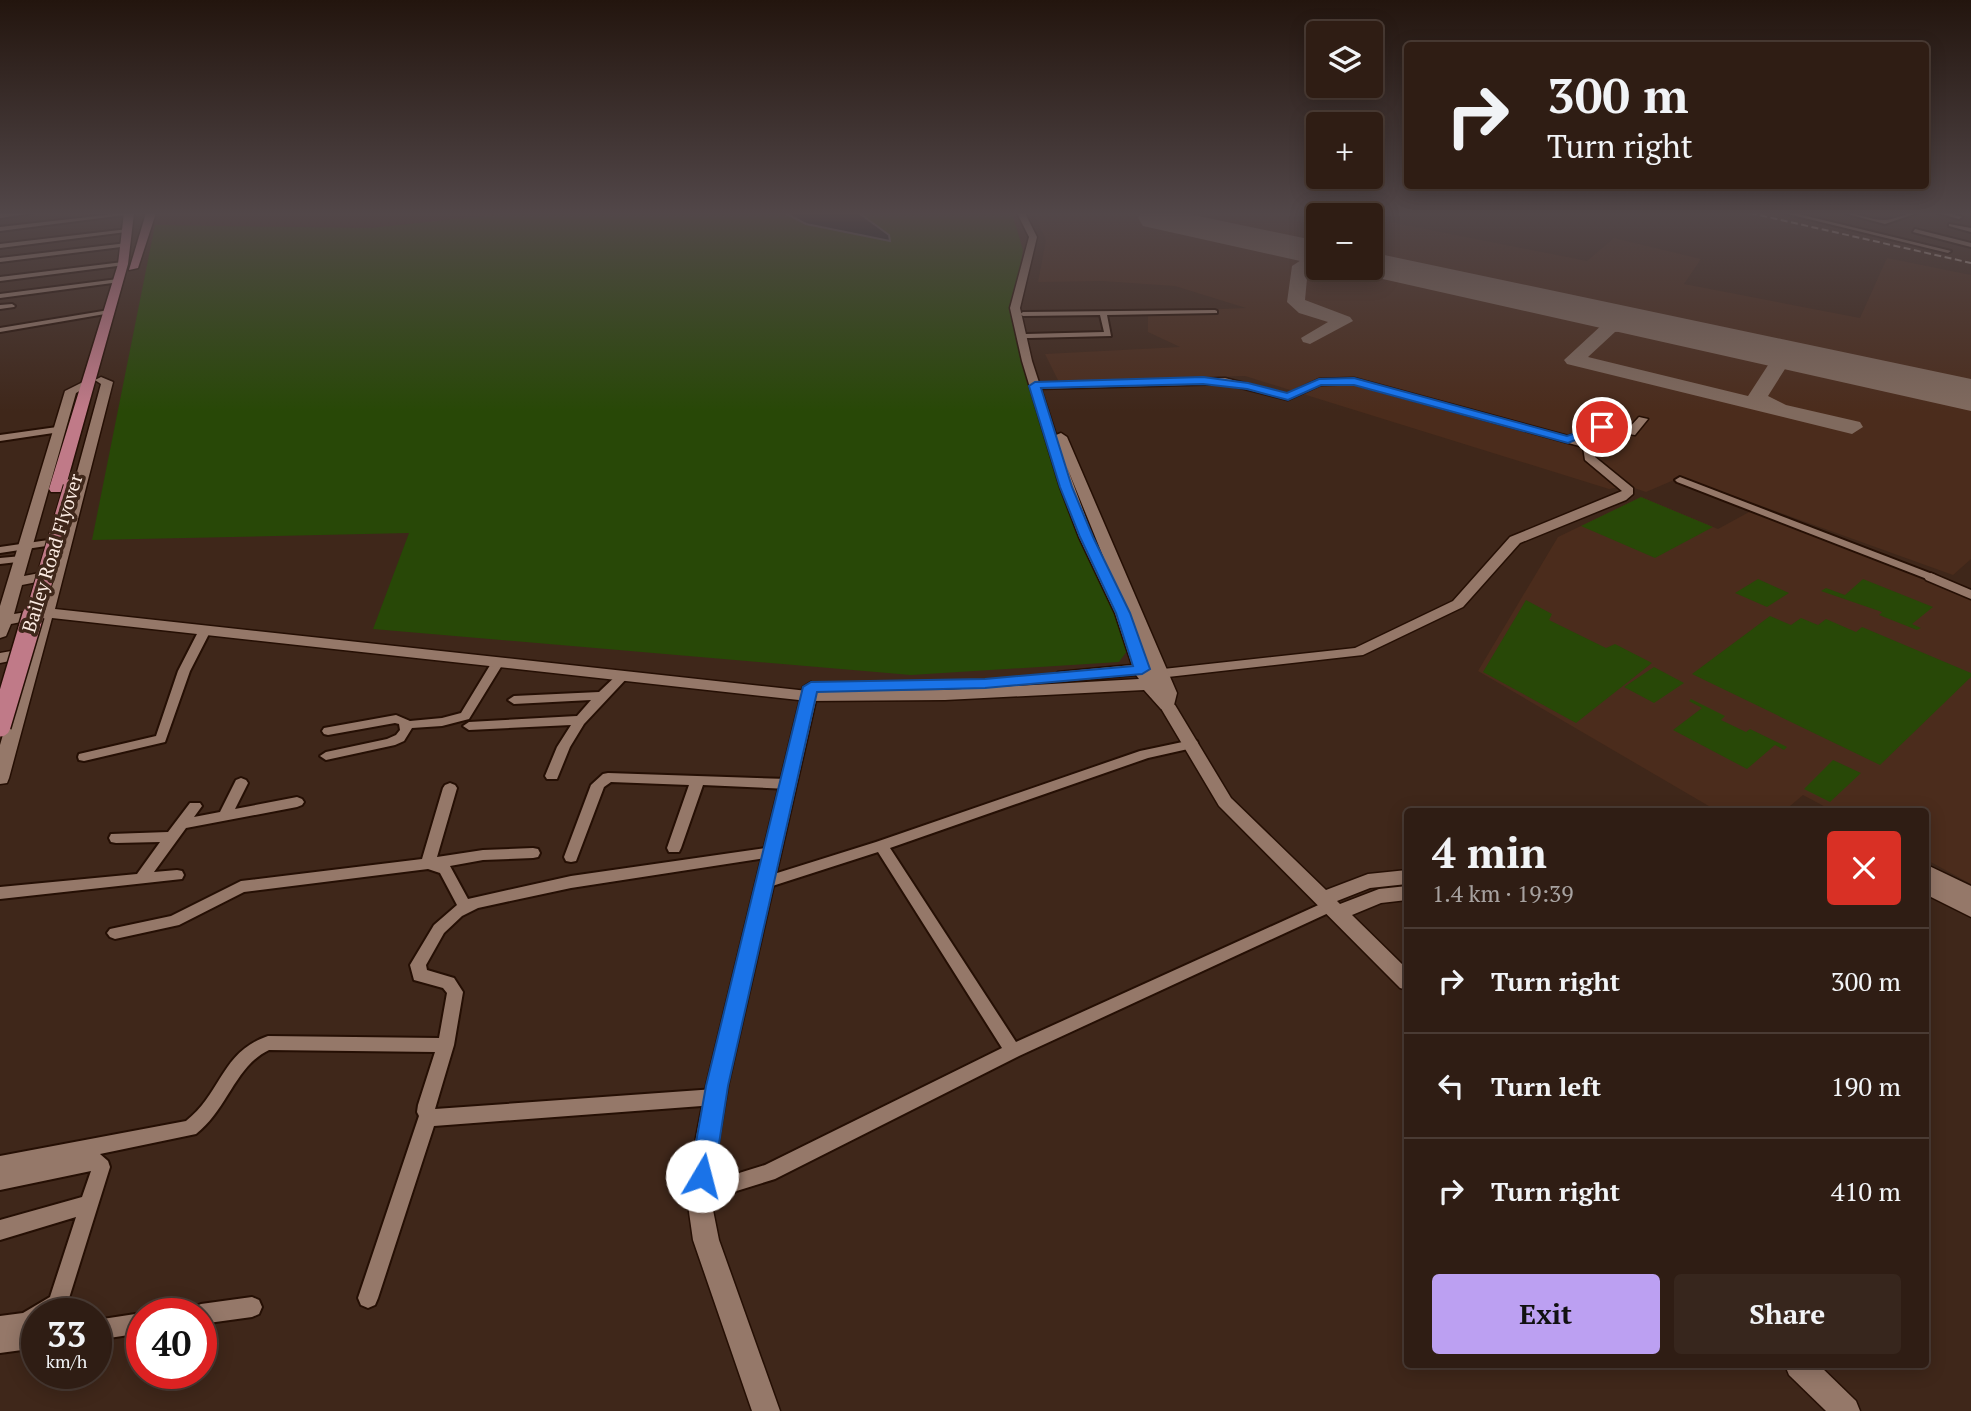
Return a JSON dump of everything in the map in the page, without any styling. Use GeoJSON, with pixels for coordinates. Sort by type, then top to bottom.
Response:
{"type":"FeatureCollection","features":[{"type":"Feature","properties":{"kind":"highway"},"geometry":{"type":"LineString","coordinates":[[94,381],[128,279]]}},
{"type":"Feature","properties":{"kind":"highway"},"geometry":{"type":"LineString","coordinates":[[94,381],[108,312],[118,281]]}},
{"type":"Feature","properties":{"kind":"highway","name":"Bailey Road Flyover"},"geometry":{"type":"LineString","coordinates":[[4,736],[94,381]]}},
{"type":"Feature","properties":{"kind":"highway","name":"Bailey Road Flyover"},"geometry":{"type":"LineString","coordinates":[[0,677],[65,488]]}},
{"type":"Feature","properties":{"kind":"main road"},"geometry":{"type":"LineString","coordinates":[[4,621],[48,609],[496,659],[623,676],[809,692],[945,695],[1157,686],[1086,537],[1066,487],[1053,429],[1016,313],[1024,279]]}},
{"type":"Feature","properties":{"kind":"main road"},"geometry":{"type":"LineString","coordinates":[[1030,279],[1023,314],[1040,386]]}},
{"type":"Feature","properties":{"kind":"main road"},"geometry":{"type":"LineString","coordinates":[[0,778],[4,736],[36,652],[107,382],[94,381],[71,391],[57,430],[4,621]]}},
{"type":"Feature","properties":{"kind":"main road"},"geometry":{"type":"LineString","coordinates":[[15,582],[58,573]]}},
{"type":"Feature","properties":{"kind":"main road"},"geometry":{"type":"LineString","coordinates":[[48,609],[205,630],[809,692]]}},
{"type":"Feature","properties":{"kind":"main road"},"geometry":{"type":"LineString","coordinates":[[0,658],[36,652]]}},
{"type":"Feature","properties":{"kind":"street"},"geometry":{"type":"LineString","coordinates":[[0,296],[118,281]]}},
{"type":"Feature","properties":{"kind":"street"},"geometry":{"type":"LineString","coordinates":[[0,307],[12,306]]}},
{"type":"Feature","properties":{"kind":"street"},"geometry":{"type":"LineString","coordinates":[[0,330],[108,312]]}},
{"type":"Feature","properties":{"kind":"street"},"geometry":{"type":"LineString","coordinates":[[1023,314],[1215,312]]}},
{"type":"Feature","properties":{"kind":"street"},"geometry":{"type":"LineString","coordinates":[[1029,336],[1108,334],[1103,313]]}},
{"type":"Feature","properties":{"kind":"street"},"geometry":{"type":"LineString","coordinates":[[1040,386],[1203,380],[1248,386],[1288,397],[1319,382],[1354,382],[1591,448],[1590,458],[1626,487],[1627,494],[1515,540],[1458,604],[1358,652],[1157,686],[1225,802],[1404,979]]}},
{"type":"Feature","properties":{"kind":"street"},"geometry":{"type":"LineString","coordinates":[[1568,440],[1602,427],[1631,433],[1643,419]]}},
{"type":"Feature","properties":{"kind":"street"},"geometry":{"type":"LineString","coordinates":[[0,439],[57,430]]}},
{"type":"Feature","properties":{"kind":"street"},"geometry":{"type":"LineString","coordinates":[[1680,480],[1931,576],[1971,588]]}},
{"type":"Feature","properties":{"kind":"street"},"geometry":{"type":"LineString","coordinates":[[0,561],[67,540]]}},
{"type":"Feature","properties":{"kind":"street"},"geometry":{"type":"LineString","coordinates":[[0,550],[24,553]]}},
{"type":"Feature","properties":{"kind":"street"},"geometry":{"type":"LineString","coordinates":[[1931,576],[1971,595]]}},
{"type":"Feature","properties":{"kind":"street"},"geometry":{"type":"LineString","coordinates":[[84,757],[160,739],[184,671],[205,630]]}},
{"type":"Feature","properties":{"kind":"street"},"geometry":{"type":"LineString","coordinates":[[328,731],[396,719],[405,725],[442,722],[465,716],[496,659]]}},
{"type":"Feature","properties":{"kind":"street"},"geometry":{"type":"LineString","coordinates":[[552,776],[566,739],[601,696],[623,676]]}},
{"type":"Feature","properties":{"kind":"street"},"geometry":{"type":"LineString","coordinates":[[766,1411],[706,1240],[701,1193],[715,1097],[809,692]]}},
{"type":"Feature","properties":{"kind":"street"},"geometry":{"type":"LineString","coordinates":[[514,700],[601,696]]}},
{"type":"Feature","properties":{"kind":"street"},"geometry":{"type":"LineString","coordinates":[[469,726],[581,720]]}},
{"type":"Feature","properties":{"kind":"street"},"geometry":{"type":"LineString","coordinates":[[326,755],[390,742],[400,738],[405,725]]}},
{"type":"Feature","properties":{"kind":"street"},"geometry":{"type":"LineString","coordinates":[[763,883],[881,846],[1145,754],[1192,744]]}},
{"type":"Feature","properties":{"kind":"street"},"geometry":{"type":"LineString","coordinates":[[572,857],[598,785],[604,779],[698,779],[788,784]]}},
{"type":"Feature","properties":{"kind":"street"},"geometry":{"type":"LineString","coordinates":[[674,848],[698,779]]}},
{"type":"Feature","properties":{"kind":"street"},"geometry":{"type":"LineString","coordinates":[[225,816],[241,783]]}},
{"type":"Feature","properties":{"kind":"street"},"geometry":{"type":"LineString","coordinates":[[428,864],[450,788]]}},
{"type":"Feature","properties":{"kind":"street"},"geometry":{"type":"LineString","coordinates":[[182,824],[297,802]]}},
{"type":"Feature","properties":{"kind":"street"},"geometry":{"type":"LineString","coordinates":[[141,879],[195,806]]}},
{"type":"Feature","properties":{"kind":"street"},"geometry":{"type":"LineString","coordinates":[[116,838],[172,837]]}},
{"type":"Feature","properties":{"kind":"street"},"geometry":{"type":"LineString","coordinates":[[881,846],[1013,1051]]}},
{"type":"Feature","properties":{"kind":"street"},"geometry":{"type":"LineString","coordinates":[[368,1298],[428,1116],[427,1105],[446,1045],[455,999],[453,986],[420,975],[417,969],[439,929],[465,907],[487,900],[571,882],[772,852]]}},
{"type":"Feature","properties":{"kind":"street"},"geometry":{"type":"LineString","coordinates":[[115,933],[174,921],[241,887],[483,855],[533,853]]}},
{"type":"Feature","properties":{"kind":"street"},"geometry":{"type":"LineString","coordinates":[[428,864],[445,869],[465,907]]}},
{"type":"Feature","properties":{"kind":"street"},"geometry":{"type":"LineString","coordinates":[[1929,873],[1971,895]]}},
{"type":"Feature","properties":{"kind":"street"},"geometry":{"type":"LineString","coordinates":[[0,893],[177,875]]}},
{"type":"Feature","properties":{"kind":"street"},"geometry":{"type":"LineString","coordinates":[[701,1193],[768,1173],[1013,1051],[1330,906],[1368,881],[1404,877]]}},
{"type":"Feature","properties":{"kind":"street"},"geometry":{"type":"LineString","coordinates":[[1929,887],[1971,910]]}},
{"type":"Feature","properties":{"kind":"street"},"geometry":{"type":"LineString","coordinates":[[1330,906],[1404,893]]}},
{"type":"Feature","properties":{"kind":"street"},"geometry":{"type":"LineString","coordinates":[[0,1165],[190,1128],[208,1115],[244,1055],[268,1043],[446,1045]]}},
{"type":"Feature","properties":{"kind":"street"},"geometry":{"type":"LineString","coordinates":[[428,1116],[439,1119],[715,1097]]}},
{"type":"Feature","properties":{"kind":"street"},"geometry":{"type":"LineString","coordinates":[[0,1181],[96,1161],[101,1167],[60,1298]]}},
{"type":"Feature","properties":{"kind":"street"},"geometry":{"type":"LineString","coordinates":[[0,1230],[90,1205]]}},
{"type":"Feature","properties":{"kind":"street"},"geometry":{"type":"LineString","coordinates":[[217,1312],[252,1307]]}},
{"type":"Feature","properties":{"kind":"street"},"geometry":{"type":"LineString","coordinates":[[0,1326],[21,1323]]}},
{"type":"Feature","properties":{"kind":"street"},"geometry":{"type":"LineString","coordinates":[[0,1343],[21,1340]]}},
{"type":"Feature","properties":{"kind":"street"},"geometry":{"type":"LineString","coordinates":[[1802,1368],[1846,1411]]}},
{"type":"Feature","properties":{"kind":"shaded area"},"geometry":{"type":"Polygon","coordinates":[[[1039,279],[1688,279],[1684,284],[1860,318],[1878,279],[1971,279],[1971,559],[1953,575],[1681,477],[1646,492],[1628,486],[1609,489],[1245,376],[1059,382],[1045,354],[1180,347],[1148,332],[1148,312],[1246,308],[1175,286],[1102,281],[1038,282],[1039,279]]]}},
{"type":"Feature","properties":{"kind":"shaded area"},"geometry":{"type":"Polygon","coordinates":[[[1641,497],[1718,529],[1751,511],[1971,596],[1971,884],[1929,861],[1929,808],[1827,808],[1803,795],[1788,808],[1712,808],[1478,671],[1558,537],[1641,497]]]}},
{"type":"Feature","properties":{"kind":"green space"},"geometry":{"type":"Polygon","coordinates":[[[144,279],[1019,279],[1012,322],[1130,647],[1119,662],[911,675],[373,629],[409,533],[92,540],[144,279]]]}},
{"type":"Feature","properties":{"kind":"green space"},"geometry":{"type":"Polygon","coordinates":[[[1641,497],[1713,527],[1655,558],[1581,526],[1641,497]]]}},
{"type":"Feature","properties":{"kind":"green space"},"geometry":{"type":"Polygon","coordinates":[[[1758,579],[1789,593],[1767,607],[1735,593],[1758,579]]]}},
{"type":"Feature","properties":{"kind":"green space"},"geometry":{"type":"Polygon","coordinates":[[[1863,579],[1933,607],[1912,624],[1921,628],[1917,630],[1879,615],[1882,612],[1821,591],[1826,588],[1845,595],[1863,579]]]}},
{"type":"Feature","properties":{"kind":"green space"},"geometry":{"type":"Polygon","coordinates":[[[1526,600],[1552,614],[1549,620],[1606,648],[1615,644],[1652,663],[1576,723],[1483,672],[1526,600]]]}},
{"type":"Feature","properties":{"kind":"green space"},"geometry":{"type":"Polygon","coordinates":[[[1770,616],[1791,625],[1801,618],[1818,625],[1826,619],[1856,632],[1862,627],[1971,673],[1971,677],[1880,765],[1692,674],[1770,616]]]}},
{"type":"Feature","properties":{"kind":"green space"},"geometry":{"type":"Polygon","coordinates":[[[1654,667],[1684,683],[1654,703],[1624,687],[1654,667]]]}},
{"type":"Feature","properties":{"kind":"green space"},"geometry":{"type":"Polygon","coordinates":[[[1691,699],[1725,716],[1721,720],[1746,732],[1750,729],[1787,747],[1784,750],[1775,745],[1747,769],[1673,730],[1702,708],[1689,701],[1691,699]]]}},
{"type":"Feature","properties":{"kind":"green space"},"geometry":{"type":"Polygon","coordinates":[[[1833,760],[1861,773],[1830,802],[1804,789],[1833,760]]]}},
{"type":"Feature","properties":{"kind":"taxiway"},"geometry":{"type":"LineString","coordinates":[[1299,279],[1296,302],[1305,309],[1344,321],[1310,338]]}},
{"type":"Feature","properties":{"kind":"taxiway"},"geometry":{"type":"LineString","coordinates":[[1644,324],[1610,327],[1574,360],[1852,427]]}},
{"type":"Feature","properties":{"kind":"taxiway"},"geometry":{"type":"LineString","coordinates":[[1778,409],[1765,404],[1757,397],[1779,363],[1815,361]]}},
{"type":"Feature","properties":{"kind":"runway"},"geometry":{"type":"LineString","coordinates":[[1438,279],[1971,395]]}},
{"type":"Feature","properties":{"kind":"route"},"geometry":{"type":"LineString","coordinates":[[702,1176],[717,1086],[811,687],[985,684],[1142,669],[1123,613],[1086,537],[1066,487],[1035,386],[1203,380],[1248,386],[1288,397],[1319,382],[1354,382],[1568,440],[1602,427]]}}]}
